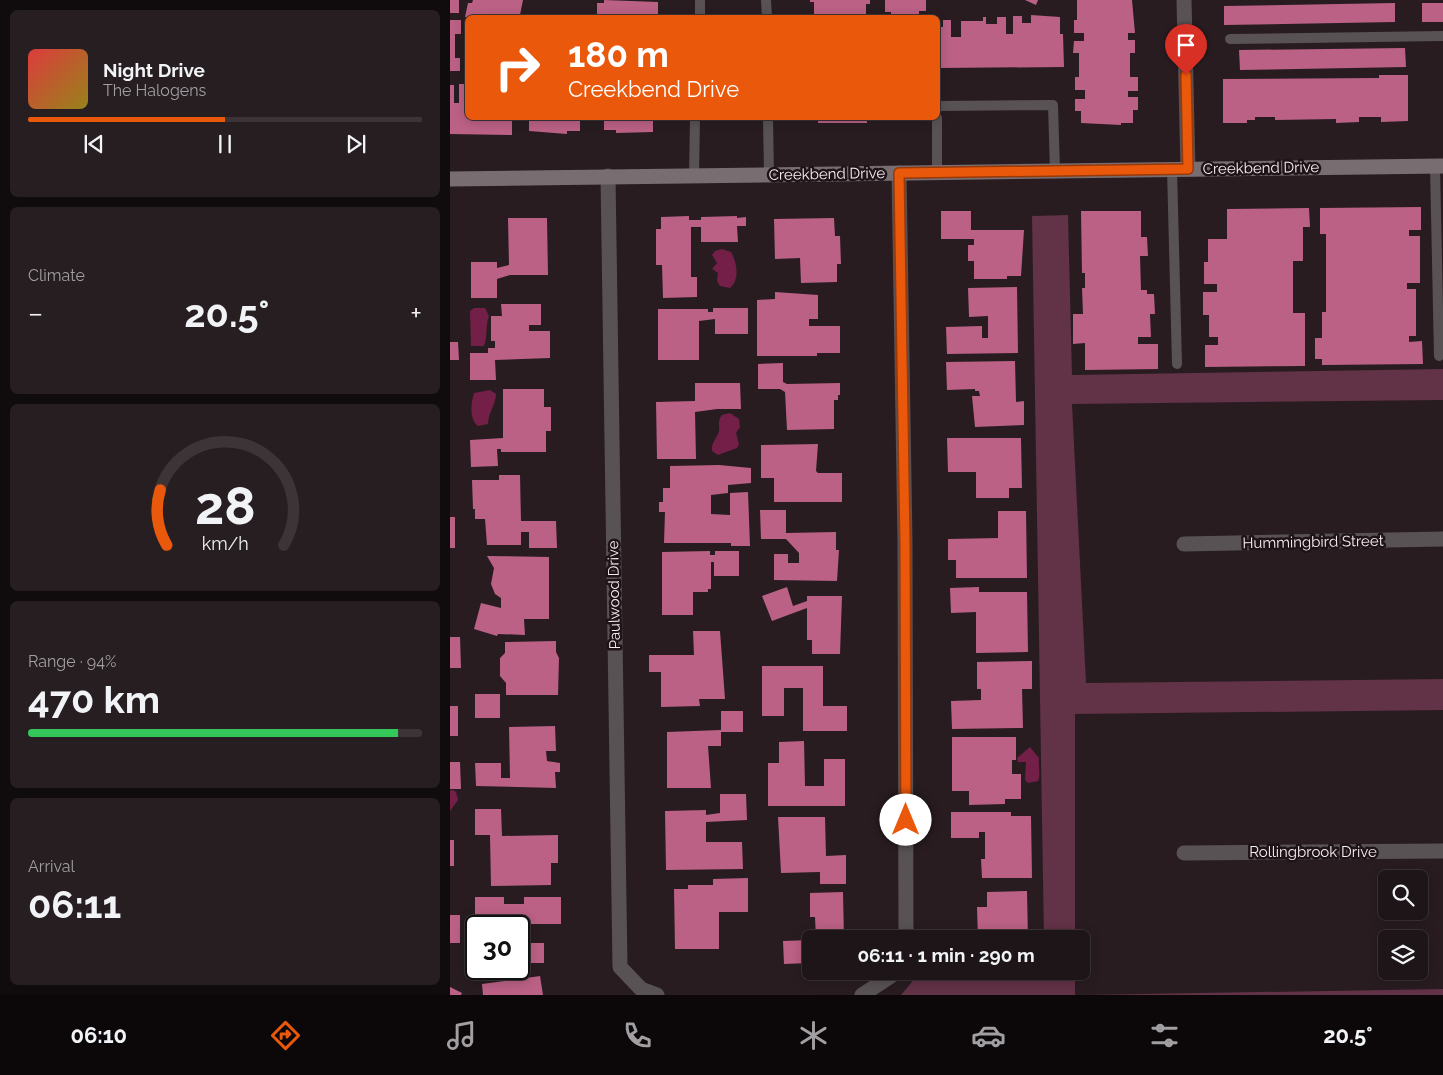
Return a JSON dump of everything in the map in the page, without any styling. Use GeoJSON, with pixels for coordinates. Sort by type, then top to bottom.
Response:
{"type":"FeatureCollection","features":[{"type":"Feature","properties":{"kind":"street"},"geometry":{"type":"LineString","coordinates":[[1184,0],[1188,169]]}},
{"type":"Feature","properties":{"kind":"street","name":"Creekbend Drive"},"geometry":{"type":"LineString","coordinates":[[450,179],[1439,166]]}},
{"type":"Feature","properties":{"kind":"street"},"geometry":{"type":"LineString","coordinates":[[899,173],[905,542],[906,930]]}},
{"type":"Feature","properties":{"kind":"street","name":"Paulwood Drive"},"geometry":{"type":"LineString","coordinates":[[608,176],[620,967],[642,989],[657,995]]}},
{"type":"Feature","properties":{"kind":"street","name":"Hummingbird Street"},"geometry":{"type":"LineString","coordinates":[[1184,544],[1443,539]]}},
{"type":"Feature","properties":{"kind":"street","name":"Rollingbrook Drive"},"geometry":{"type":"LineString","coordinates":[[1184,853],[1443,851]]}},
{"type":"Feature","properties":{"kind":"street"},"geometry":{"type":"LineString","coordinates":[[862,995],[885,980]]}},
{"type":"Feature","properties":{"kind":"lane"},"geometry":{"type":"LineString","coordinates":[[700,0],[700,15]]}},
{"type":"Feature","properties":{"kind":"lane"},"geometry":{"type":"LineString","coordinates":[[766,0],[767,15]]}},
{"type":"Feature","properties":{"kind":"lane"},"geometry":{"type":"LineString","coordinates":[[1230,39],[1443,36]]}},
{"type":"Feature","properties":{"kind":"lane"},"geometry":{"type":"LineString","coordinates":[[940,106],[1053,105],[1055,171]]}},
{"type":"Feature","properties":{"kind":"lane"},"geometry":{"type":"LineString","coordinates":[[694,120],[694,176]]}},
{"type":"Feature","properties":{"kind":"lane"},"geometry":{"type":"LineString","coordinates":[[768,120],[769,175]]}},
{"type":"Feature","properties":{"kind":"lane"},"geometry":{"type":"LineString","coordinates":[[937,120],[937,172]]}},
{"type":"Feature","properties":{"kind":"lane"},"geometry":{"type":"LineString","coordinates":[[1439,166],[1439,356]]}},
{"type":"Feature","properties":{"kind":"lane"},"geometry":{"type":"LineString","coordinates":[[1172,169],[1177,364]]}},
{"type":"Feature","properties":{"kind":"shaded area"},"geometry":{"type":"Polygon","coordinates":[[[1068,215],[1072,375],[1443,369],[1443,400],[1072,404],[1086,683],[1443,679],[1443,710],[1075,714],[1075,930],[1044,930],[1032,216],[1068,215]]]}},
{"type":"Feature","properties":{"kind":"shaded area"},"geometry":{"type":"Polygon","coordinates":[[[722,249],[731,252],[735,261],[736,276],[730,288],[720,286],[717,281],[718,273],[712,269],[717,263],[712,255],[715,251],[722,249]]]}},
{"type":"Feature","properties":{"kind":"shaded area"},"geometry":{"type":"Polygon","coordinates":[[[474,308],[485,308],[489,316],[484,346],[471,346],[470,311],[474,308]]]}},
{"type":"Feature","properties":{"kind":"shaded area"},"geometry":{"type":"Polygon","coordinates":[[[490,390],[496,394],[488,424],[478,426],[472,415],[474,393],[490,390]]]}},
{"type":"Feature","properties":{"kind":"shaded area"},"geometry":{"type":"Polygon","coordinates":[[[730,413],[739,419],[740,427],[736,433],[739,444],[737,448],[718,455],[712,451],[713,443],[719,431],[722,415],[730,413]]]}},
{"type":"Feature","properties":{"kind":"shaded area"},"geometry":{"type":"Polygon","coordinates":[[[1030,747],[1039,758],[1039,776],[1038,781],[1028,783],[1025,780],[1026,762],[1018,762],[1017,758],[1030,747]]]}},
{"type":"Feature","properties":{"kind":"shaded area"},"geometry":{"type":"Polygon","coordinates":[[[450,791],[456,792],[458,800],[450,811],[450,791]]]}},
{"type":"Feature","properties":{"kind":"shaded area"},"geometry":{"type":"Polygon","coordinates":[[[914,980],[1075,980],[1075,995],[901,995],[914,980]]]}},
{"type":"Feature","properties":{"kind":"shaded area"},"geometry":{"type":"Polygon","coordinates":[[[1443,989],[1443,995],[1084,995],[1443,989]]]}},
{"type":"Feature","properties":{"kind":"building"},"geometry":{"type":"Polygon","coordinates":[[[450,0],[459,0],[459,13],[450,13],[450,0]]]}},
{"type":"Feature","properties":{"kind":"building"},"geometry":{"type":"Polygon","coordinates":[[[473,0],[523,0],[520,15],[465,15],[468,3],[472,3],[473,0]]]}},
{"type":"Feature","properties":{"kind":"building"},"geometry":{"type":"Polygon","coordinates":[[[604,0],[658,2],[658,15],[597,15],[597,3],[604,3],[604,0]]]}},
{"type":"Feature","properties":{"kind":"building"},"geometry":{"type":"Polygon","coordinates":[[[810,0],[870,0],[870,4],[866,4],[866,15],[814,15],[814,2],[810,2],[810,0]]]}},
{"type":"Feature","properties":{"kind":"building"},"geometry":{"type":"Polygon","coordinates":[[[885,0],[926,0],[926,11],[919,11],[919,15],[891,15],[891,12],[885,12],[885,0]]]}},
{"type":"Feature","properties":{"kind":"building"},"geometry":{"type":"Polygon","coordinates":[[[1025,0],[1038,0],[1036,5],[1025,0]]]}},
{"type":"Feature","properties":{"kind":"building"},"geometry":{"type":"Polygon","coordinates":[[[1077,0],[1132,0],[1135,33],[1128,33],[1128,40],[1135,40],[1135,53],[1130,53],[1130,77],[1138,77],[1138,91],[1128,91],[1128,97],[1138,97],[1138,110],[1133,110],[1133,123],[1121,123],[1121,125],[1081,123],[1081,111],[1075,111],[1075,99],[1085,99],[1085,90],[1075,90],[1075,77],[1079,77],[1079,53],[1073,53],[1074,41],[1084,41],[1084,33],[1074,33],[1074,20],[1077,20],[1077,0]]]}},
{"type":"Feature","properties":{"kind":"building"},"geometry":{"type":"Polygon","coordinates":[[[1395,3],[1395,22],[1224,25],[1224,6],[1395,3]]]}},
{"type":"Feature","properties":{"kind":"building"},"geometry":{"type":"Polygon","coordinates":[[[1422,3],[1443,3],[1443,22],[1422,22],[1422,3]]]}},
{"type":"Feature","properties":{"kind":"building"},"geometry":{"type":"Polygon","coordinates":[[[550,14],[577,14],[577,15],[550,14]]]}},
{"type":"Feature","properties":{"kind":"building"},"geometry":{"type":"Polygon","coordinates":[[[1031,15],[1060,17],[1060,34],[1063,34],[1064,67],[940,68],[940,27],[943,27],[943,20],[951,20],[951,37],[961,37],[961,21],[983,21],[983,17],[986,17],[986,24],[997,24],[997,17],[1006,17],[1006,34],[1013,34],[1013,16],[1022,16],[1022,23],[1031,23],[1031,15]]]}},
{"type":"Feature","properties":{"kind":"building"},"geometry":{"type":"Polygon","coordinates":[[[450,20],[461,20],[461,34],[455,34],[455,58],[460,58],[460,71],[450,71],[450,20]]]}},
{"type":"Feature","properties":{"kind":"building"},"geometry":{"type":"Polygon","coordinates":[[[1405,48],[1406,67],[1240,70],[1239,50],[1405,48]]]}},
{"type":"Feature","properties":{"kind":"building"},"geometry":{"type":"Polygon","coordinates":[[[1379,75],[1408,75],[1408,121],[1381,122],[1381,117],[1359,117],[1359,122],[1336,123],[1336,119],[1275,120],[1275,117],[1255,117],[1255,120],[1247,120],[1247,123],[1223,123],[1223,79],[1379,78],[1379,75]]]}},
{"type":"Feature","properties":{"kind":"building"},"geometry":{"type":"Polygon","coordinates":[[[459,84],[465,84],[465,120],[512,120],[512,135],[450,134],[450,85],[454,85],[454,103],[459,103],[459,84]]]}},
{"type":"Feature","properties":{"kind":"building"},"geometry":{"type":"Polygon","coordinates":[[[529,120],[580,120],[580,131],[567,131],[567,134],[529,131],[529,120]]]}},
{"type":"Feature","properties":{"kind":"building"},"geometry":{"type":"Polygon","coordinates":[[[604,120],[653,120],[653,132],[616,133],[616,130],[604,130],[604,120]]]}},
{"type":"Feature","properties":{"kind":"building"},"geometry":{"type":"Polygon","coordinates":[[[818,120],[867,120],[867,123],[818,123],[818,120]]]}},
{"type":"Feature","properties":{"kind":"building"},"geometry":{"type":"Polygon","coordinates":[[[1421,207],[1421,230],[1409,230],[1409,236],[1420,236],[1420,283],[1407,283],[1407,289],[1416,289],[1416,336],[1409,336],[1409,342],[1422,341],[1423,364],[1322,365],[1322,359],[1315,359],[1315,338],[1322,338],[1322,312],[1326,312],[1326,234],[1320,234],[1320,208],[1421,207]]]}},
{"type":"Feature","properties":{"kind":"building"},"geometry":{"type":"Polygon","coordinates":[[[1309,208],[1310,227],[1303,227],[1303,261],[1293,261],[1293,313],[1305,313],[1305,366],[1205,367],[1205,345],[1218,345],[1218,337],[1209,337],[1209,315],[1203,315],[1203,292],[1217,292],[1217,284],[1204,284],[1204,262],[1208,262],[1208,239],[1227,239],[1227,209],[1309,208]]]}},
{"type":"Feature","properties":{"kind":"building"},"geometry":{"type":"Polygon","coordinates":[[[941,211],[971,211],[971,230],[1024,230],[1021,276],[1007,276],[1007,279],[974,279],[974,261],[968,261],[968,245],[974,245],[974,239],[941,239],[941,211]]]}},
{"type":"Feature","properties":{"kind":"building"},"geometry":{"type":"Polygon","coordinates":[[[1081,211],[1141,211],[1141,237],[1147,237],[1148,256],[1140,256],[1141,290],[1147,290],[1147,294],[1154,294],[1155,314],[1150,314],[1151,337],[1138,337],[1138,344],[1158,344],[1158,369],[1085,370],[1085,343],[1073,344],[1073,314],[1083,314],[1082,288],[1085,288],[1085,273],[1082,273],[1081,211]]]}},
{"type":"Feature","properties":{"kind":"building"},"geometry":{"type":"Polygon","coordinates":[[[689,216],[689,220],[701,220],[701,217],[746,217],[746,226],[737,226],[738,242],[701,242],[701,227],[691,227],[691,277],[697,277],[697,297],[663,298],[662,265],[656,265],[656,229],[661,229],[661,217],[689,216]]]}},
{"type":"Feature","properties":{"kind":"building"},"geometry":{"type":"Polygon","coordinates":[[[508,218],[547,218],[548,275],[510,275],[497,279],[497,298],[471,298],[471,262],[497,262],[497,268],[509,265],[508,218]]]}},
{"type":"Feature","properties":{"kind":"building"},"geometry":{"type":"Polygon","coordinates":[[[834,218],[835,236],[840,236],[841,264],[837,264],[837,282],[801,283],[800,258],[775,259],[774,219],[834,218]]]}},
{"type":"Feature","properties":{"kind":"building"},"geometry":{"type":"Polygon","coordinates":[[[1017,287],[1018,353],[947,354],[946,327],[982,326],[982,338],[988,338],[988,316],[969,317],[968,288],[1017,287]]]}},
{"type":"Feature","properties":{"kind":"building"},"geometry":{"type":"Polygon","coordinates":[[[775,292],[818,295],[818,319],[809,319],[809,326],[840,326],[840,353],[817,353],[817,356],[757,356],[757,300],[775,299],[775,292]]]}},
{"type":"Feature","properties":{"kind":"building"},"geometry":{"type":"Polygon","coordinates":[[[501,304],[541,304],[541,325],[529,325],[529,331],[550,331],[550,358],[495,360],[496,380],[470,380],[470,353],[488,353],[488,348],[495,348],[495,341],[491,341],[491,316],[502,316],[501,304]]]}},
{"type":"Feature","properties":{"kind":"building"},"geometry":{"type":"Polygon","coordinates":[[[713,308],[748,308],[748,334],[715,334],[715,319],[699,321],[699,360],[658,360],[658,309],[708,309],[708,312],[713,312],[713,308]]]}},
{"type":"Feature","properties":{"kind":"building"},"geometry":{"type":"Polygon","coordinates":[[[450,342],[458,342],[459,360],[450,360],[450,342]]]}},
{"type":"Feature","properties":{"kind":"building"},"geometry":{"type":"Polygon","coordinates":[[[1015,361],[1016,402],[1024,401],[1024,425],[975,427],[972,396],[980,396],[979,391],[975,391],[975,389],[947,390],[946,362],[1015,361]]]}},
{"type":"Feature","properties":{"kind":"building"},"geometry":{"type":"Polygon","coordinates":[[[783,363],[783,382],[787,384],[840,383],[840,395],[838,395],[838,400],[834,400],[834,429],[787,430],[785,392],[780,389],[758,389],[758,364],[783,363]]]}},
{"type":"Feature","properties":{"kind":"building"},"geometry":{"type":"Polygon","coordinates":[[[695,383],[740,383],[741,409],[717,409],[695,412],[696,459],[657,459],[656,402],[695,401],[695,383]]]}},
{"type":"Feature","properties":{"kind":"building"},"geometry":{"type":"Polygon","coordinates":[[[503,389],[544,389],[544,407],[551,407],[551,431],[546,431],[546,452],[501,452],[501,449],[497,449],[498,466],[471,467],[470,440],[503,438],[503,389]]]}},
{"type":"Feature","properties":{"kind":"building"},"geometry":{"type":"Polygon","coordinates":[[[947,438],[1021,438],[1022,488],[1009,488],[1009,498],[976,498],[976,472],[948,472],[947,438]]]}},
{"type":"Feature","properties":{"kind":"building"},"geometry":{"type":"Polygon","coordinates":[[[818,444],[816,471],[818,473],[842,473],[842,502],[774,502],[774,478],[761,478],[761,445],[818,444]]]}},
{"type":"Feature","properties":{"kind":"building"},"geometry":{"type":"Polygon","coordinates":[[[719,465],[751,468],[751,483],[728,485],[728,493],[711,495],[711,514],[730,515],[730,493],[748,492],[750,546],[731,546],[731,543],[664,543],[665,512],[659,512],[659,502],[663,502],[663,488],[670,488],[670,466],[719,465]]]}},
{"type":"Feature","properties":{"kind":"building"},"geometry":{"type":"Polygon","coordinates":[[[499,475],[520,475],[521,521],[556,521],[557,548],[529,548],[529,532],[521,532],[521,545],[487,545],[485,519],[475,519],[472,480],[499,480],[499,475]]]}},
{"type":"Feature","properties":{"kind":"building"},"geometry":{"type":"Polygon","coordinates":[[[760,510],[786,510],[786,533],[836,532],[836,550],[839,550],[837,581],[774,580],[774,554],[788,554],[788,563],[799,563],[799,553],[786,539],[761,539],[760,510]]]}},
{"type":"Feature","properties":{"kind":"building"},"geometry":{"type":"Polygon","coordinates":[[[998,511],[1026,511],[1027,578],[956,578],[956,560],[948,560],[948,539],[998,538],[998,511]]]}},
{"type":"Feature","properties":{"kind":"building"},"geometry":{"type":"Polygon","coordinates":[[[450,517],[455,517],[455,548],[450,548],[450,517]]]}},
{"type":"Feature","properties":{"kind":"building"},"geometry":{"type":"Polygon","coordinates":[[[710,551],[710,555],[715,555],[715,551],[739,551],[739,576],[714,576],[714,562],[711,562],[711,589],[708,589],[708,592],[693,592],[693,615],[662,615],[662,552],[710,551]]]}},
{"type":"Feature","properties":{"kind":"building"},"geometry":{"type":"Polygon","coordinates":[[[487,556],[549,557],[549,619],[524,619],[525,635],[498,634],[497,636],[474,629],[481,603],[501,608],[501,598],[495,594],[491,584],[494,568],[487,556]]]}},
{"type":"Feature","properties":{"kind":"building"},"geometry":{"type":"Polygon","coordinates":[[[787,587],[793,606],[807,601],[807,596],[842,596],[840,654],[812,654],[812,640],[807,640],[807,608],[772,621],[762,596],[787,587]]]}},
{"type":"Feature","properties":{"kind":"building"},"geometry":{"type":"Polygon","coordinates":[[[979,587],[979,592],[1027,592],[1028,652],[976,653],[976,612],[951,613],[950,588],[979,587]]]}},
{"type":"Feature","properties":{"kind":"building"},"geometry":{"type":"Polygon","coordinates":[[[693,631],[720,631],[725,699],[699,699],[700,706],[661,707],[661,672],[649,672],[649,655],[694,655],[693,631]]]}},
{"type":"Feature","properties":{"kind":"building"},"geometry":{"type":"Polygon","coordinates":[[[450,637],[460,637],[461,668],[450,668],[450,637]]]}},
{"type":"Feature","properties":{"kind":"building"},"geometry":{"type":"Polygon","coordinates":[[[556,641],[556,652],[559,658],[558,695],[506,695],[506,683],[500,676],[500,658],[505,653],[505,642],[556,641]]]}},
{"type":"Feature","properties":{"kind":"building"},"geometry":{"type":"Polygon","coordinates":[[[1032,661],[1032,689],[1022,689],[1023,728],[952,729],[951,701],[981,700],[981,689],[977,689],[977,662],[1032,661]]]}},
{"type":"Feature","properties":{"kind":"building"},"geometry":{"type":"Polygon","coordinates":[[[762,666],[823,666],[823,706],[847,706],[847,731],[803,731],[803,688],[784,688],[784,716],[762,716],[762,666]]]}},
{"type":"Feature","properties":{"kind":"building"},"geometry":{"type":"Polygon","coordinates":[[[475,694],[500,694],[500,718],[475,718],[475,694]]]}},
{"type":"Feature","properties":{"kind":"building"},"geometry":{"type":"Polygon","coordinates":[[[450,706],[458,706],[458,736],[450,736],[450,706]]]}},
{"type":"Feature","properties":{"kind":"building"},"geometry":{"type":"Polygon","coordinates":[[[721,711],[743,711],[743,732],[721,732],[721,746],[708,746],[711,788],[667,788],[667,732],[721,730],[721,711]]]}},
{"type":"Feature","properties":{"kind":"building"},"geometry":{"type":"Polygon","coordinates":[[[555,726],[556,751],[546,751],[547,761],[560,763],[560,772],[555,772],[556,788],[476,786],[475,763],[501,763],[501,778],[510,778],[509,727],[555,726]]]}},
{"type":"Feature","properties":{"kind":"building"},"geometry":{"type":"Polygon","coordinates":[[[952,737],[1016,737],[1016,760],[1012,760],[1012,774],[1021,774],[1021,799],[1005,799],[1005,804],[969,805],[969,791],[952,791],[952,737]]]}},
{"type":"Feature","properties":{"kind":"building"},"geometry":{"type":"Polygon","coordinates":[[[804,741],[805,786],[824,786],[824,759],[845,759],[845,806],[768,806],[768,763],[779,763],[779,742],[804,741]]]}},
{"type":"Feature","properties":{"kind":"building"},"geometry":{"type":"Polygon","coordinates":[[[450,762],[460,762],[461,789],[450,789],[450,762]]]}},
{"type":"Feature","properties":{"kind":"building"},"geometry":{"type":"Polygon","coordinates":[[[720,794],[746,794],[747,820],[706,822],[706,842],[742,842],[743,869],[666,870],[665,811],[706,810],[706,815],[720,813],[720,794]]]}},
{"type":"Feature","properties":{"kind":"building"},"geometry":{"type":"Polygon","coordinates":[[[475,809],[501,809],[502,836],[558,835],[558,863],[551,863],[551,885],[491,886],[490,835],[475,835],[475,809]]]}},
{"type":"Feature","properties":{"kind":"building"},"geometry":{"type":"Polygon","coordinates":[[[951,812],[1011,812],[1011,816],[1031,816],[1032,878],[982,878],[981,859],[985,859],[985,832],[979,832],[979,838],[951,838],[951,812]]]}},
{"type":"Feature","properties":{"kind":"building"},"geometry":{"type":"Polygon","coordinates":[[[778,817],[825,817],[826,856],[846,855],[846,884],[820,884],[820,872],[781,873],[778,817]]]}},
{"type":"Feature","properties":{"kind":"building"},"geometry":{"type":"Polygon","coordinates":[[[450,840],[454,840],[454,866],[450,866],[450,840]]]}},
{"type":"Feature","properties":{"kind":"building"},"geometry":{"type":"Polygon","coordinates":[[[748,878],[748,912],[719,912],[719,949],[675,949],[674,889],[688,889],[688,885],[713,885],[713,879],[748,878]]]}},
{"type":"Feature","properties":{"kind":"building"},"geometry":{"type":"Polygon","coordinates":[[[1027,891],[1028,930],[978,930],[977,907],[987,907],[987,892],[1027,891]]]}},
{"type":"Feature","properties":{"kind":"building"},"geometry":{"type":"Polygon","coordinates":[[[843,892],[844,930],[816,930],[815,917],[810,917],[810,893],[843,892]]]}},
{"type":"Feature","properties":{"kind":"building"},"geometry":{"type":"Polygon","coordinates":[[[475,897],[504,897],[504,904],[524,904],[524,897],[561,897],[561,924],[530,924],[530,915],[475,915],[475,897]]]}},
{"type":"Feature","properties":{"kind":"building"},"geometry":{"type":"Polygon","coordinates":[[[450,915],[460,915],[460,943],[450,943],[450,915]]]}},
{"type":"Feature","properties":{"kind":"building"},"geometry":{"type":"Polygon","coordinates":[[[802,940],[802,963],[784,964],[783,941],[802,940]]]}},
{"type":"Feature","properties":{"kind":"building"},"geometry":{"type":"Polygon","coordinates":[[[530,943],[544,943],[544,963],[530,963],[530,943]]]}},
{"type":"Feature","properties":{"kind":"building"},"geometry":{"type":"Polygon","coordinates":[[[540,976],[543,995],[483,995],[482,984],[511,980],[530,980],[530,977],[540,976]]]}},
{"type":"Feature","properties":{"kind":"building"},"geometry":{"type":"Polygon","coordinates":[[[450,987],[462,993],[461,995],[450,995],[450,987]]]}},
{"type":"Feature","properties":{"kind":"route"},"geometry":{"type":"LineString","coordinates":[[906,820],[905,542],[899,173],[1188,169],[1186,75]]}}]}
